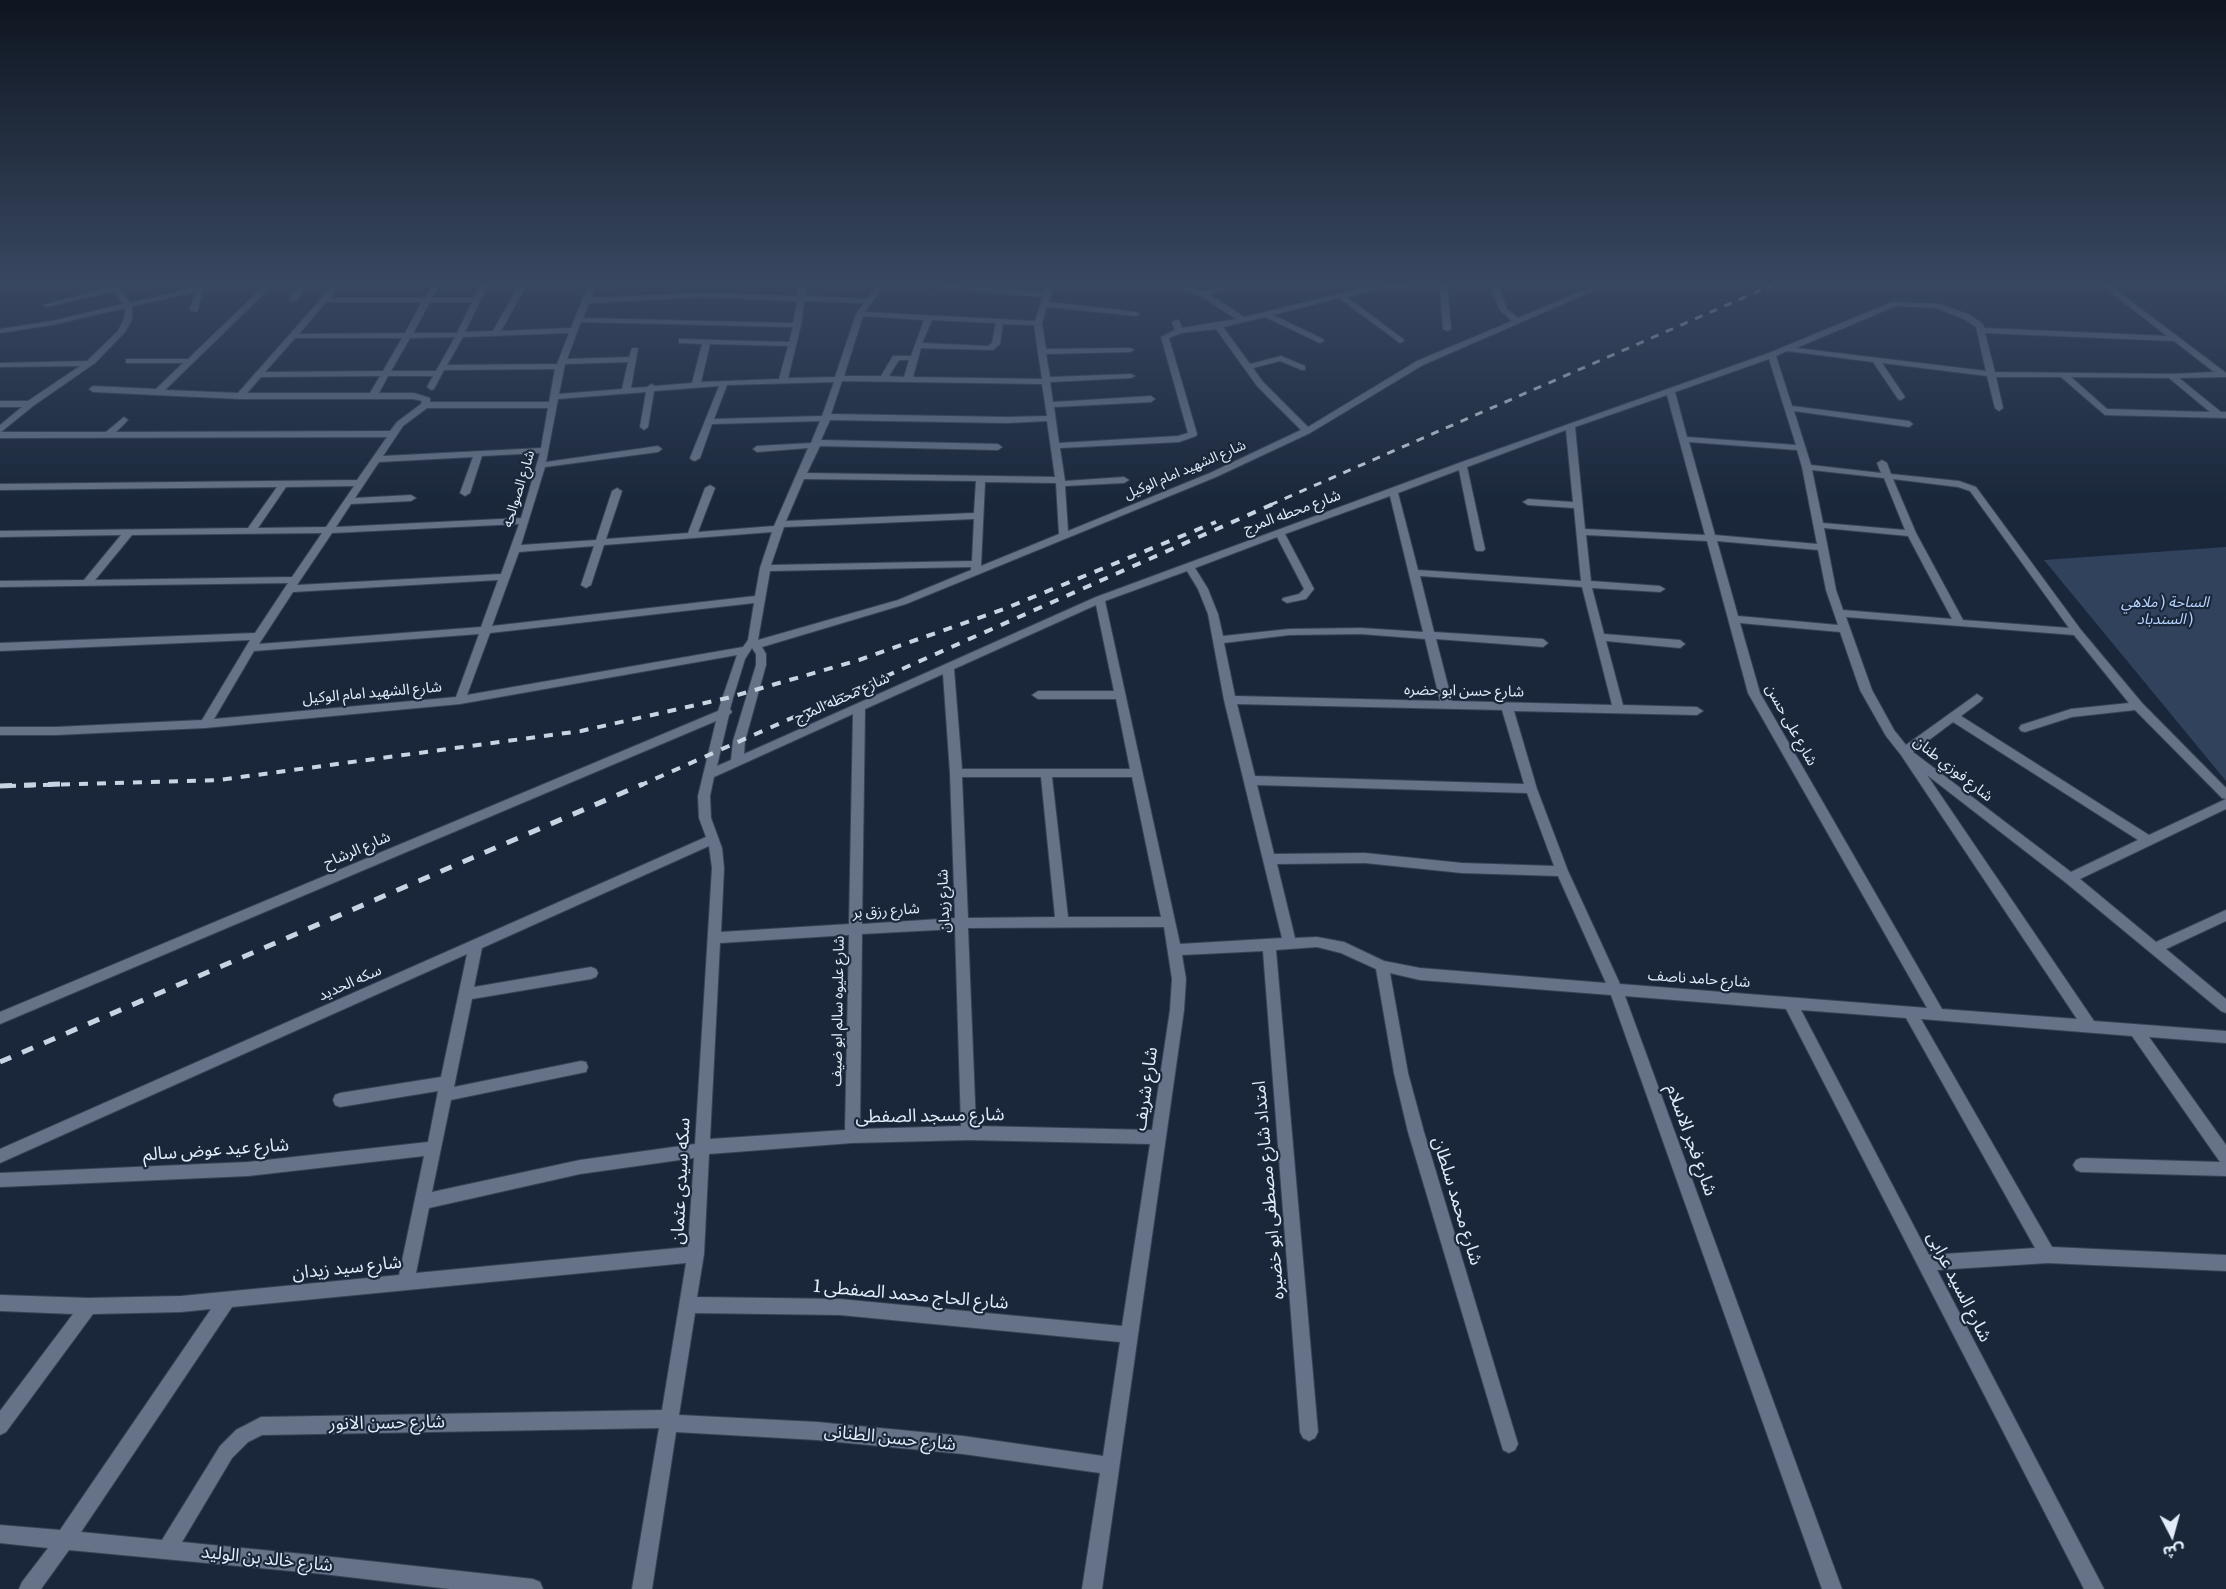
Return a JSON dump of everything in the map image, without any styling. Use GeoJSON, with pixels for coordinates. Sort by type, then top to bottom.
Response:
{"type":"FeatureCollection","features":[{"type":"Feature","properties":{"kind":"street"},"geometry":{"type":"LineString","coordinates":[[0,430],[30,404],[95,357]]}},
{"type":"Feature","properties":{"kind":"street"},"geometry":{"type":"LineString","coordinates":[[158,392],[194,357]]}},
{"type":"Feature","properties":{"kind":"street"},"geometry":{"type":"LineString","coordinates":[[240,396],[274,357]]}},
{"type":"Feature","properties":{"kind":"street"},"geometry":{"type":"LineString","coordinates":[[373,396],[395,357]]}},
{"type":"Feature","properties":{"kind":"street"},"geometry":{"type":"LineString","coordinates":[[431,387],[447,357]]}},
{"type":"Feature","properties":{"kind":"street","name":"شارع الصوالحه"},"geometry":{"type":"LineString","coordinates":[[460,700],[525,522],[545,450],[564,357]]}},
{"type":"Feature","properties":{"kind":"street"},"geometry":{"type":"LineString","coordinates":[[258,375],[386,373],[561,364],[611,357]]}},
{"type":"Feature","properties":{"kind":"street"},"geometry":{"type":"LineString","coordinates":[[626,390],[633,357]]}},
{"type":"Feature","properties":{"kind":"street"},"geometry":{"type":"LineString","coordinates":[[696,384],[703,357]]}},
{"type":"Feature","properties":{"kind":"street"},"geometry":{"type":"LineString","coordinates":[[783,380],[789,357]]}},
{"type":"Feature","properties":{"kind":"street"},"geometry":{"type":"LineString","coordinates":[[737,762],[739,741],[761,665],[761,654],[755,642],[765,568],[779,527],[827,417],[846,357]]}},
{"type":"Feature","properties":{"kind":"street"},"geometry":{"type":"LineString","coordinates":[[884,378],[896,357]]}},
{"type":"Feature","properties":{"kind":"street"},"geometry":{"type":"LineString","coordinates":[[899,357],[914,358],[908,379]]}},
{"type":"Feature","properties":{"kind":"street"},"geometry":{"type":"LineString","coordinates":[[1043,357],[1060,482],[1064,536]]}},
{"type":"Feature","properties":{"kind":"street"},"geometry":{"type":"LineString","coordinates":[[1055,446],[1179,439],[1193,434],[1172,357]]}},
{"type":"Feature","properties":{"kind":"street"},"geometry":{"type":"LineString","coordinates":[[1240,357],[1276,401],[1307,431]]}},
{"type":"Feature","properties":{"kind":"street","name":"شارع الشهيد امام الوكيل"},"geometry":{"type":"LineString","coordinates":[[755,642],[902,602],[976,568],[1064,536],[1230,468],[1307,431],[1434,357]]}},
{"type":"Feature","properties":{"kind":"street","name":"شارع محطه المرج"},"geometry":{"type":"LineString","coordinates":[[710,774],[1100,599],[1462,465],[1766,357]]}},
{"type":"Feature","properties":{"kind":"street","name":"شارع فوزي طنان"},"geometry":{"type":"LineString","coordinates":[[1773,357],[1806,467],[1825,568],[1839,613],[1876,711],[1905,752],[2070,878],[2226,1007]]}},
{"type":"Feature","properties":{"kind":"street"},"geometry":{"type":"LineString","coordinates":[[1843,357],[1991,374],[2224,375]]}},
{"type":"Feature","properties":{"kind":"street"},"geometry":{"type":"LineString","coordinates":[[1988,357],[1999,408]]}},
{"type":"Feature","properties":{"kind":"street"},"geometry":{"type":"LineString","coordinates":[[2200,357],[2224,375]]}},
{"type":"Feature","properties":{"kind":"street"},"geometry":{"type":"LineString","coordinates":[[1247,367],[1281,358],[1302,368]]}},
{"type":"Feature","properties":{"kind":"street"},"geometry":{"type":"LineString","coordinates":[[129,361],[190,361]]}},
{"type":"Feature","properties":{"kind":"street"},"geometry":{"type":"LineString","coordinates":[[1877,362],[1901,398]]}},
{"type":"Feature","properties":{"kind":"street"},"geometry":{"type":"LineString","coordinates":[[0,365],[89,363]]}},
{"type":"Feature","properties":{"kind":"street"},"geometry":{"type":"LineString","coordinates":[[2063,375],[2105,412],[2222,415]]}},
{"type":"Feature","properties":{"kind":"street"},"geometry":{"type":"LineString","coordinates":[[205,724],[250,648],[393,434],[400,424],[425,405],[553,401],[651,387],[783,380],[884,378],[1046,381],[1131,376]]}},
{"type":"Feature","properties":{"kind":"street"},"geometry":{"type":"LineString","coordinates":[[2170,376],[2222,415]]}},
{"type":"Feature","properties":{"kind":"street"},"geometry":{"type":"LineString","coordinates":[[695,458],[724,383]]}},
{"type":"Feature","properties":{"kind":"street"},"geometry":{"type":"LineString","coordinates":[[644,427],[651,387]]}},
{"type":"Feature","properties":{"kind":"street"},"geometry":{"type":"LineString","coordinates":[[93,389],[240,396],[423,397],[427,400],[425,405]]}},
{"type":"Feature","properties":{"kind":"street","name":"شارع على حسن"},"geometry":{"type":"LineString","coordinates":[[1670,391],[1754,693],[1938,1014]]}},
{"type":"Feature","properties":{"kind":"street"},"geometry":{"type":"LineString","coordinates":[[1049,405],[1151,399]]}},
{"type":"Feature","properties":{"kind":"street"},"geometry":{"type":"LineString","coordinates":[[0,404],[30,404]]}},
{"type":"Feature","properties":{"kind":"street"},"geometry":{"type":"LineString","coordinates":[[1788,408],[1909,424]]}},
{"type":"Feature","properties":{"kind":"street"},"geometry":{"type":"LineString","coordinates":[[709,422],[827,417],[1008,420],[1051,418]]}},
{"type":"Feature","properties":{"kind":"street"},"geometry":{"type":"LineString","coordinates":[[108,435],[124,420]]}},
{"type":"Feature","properties":{"kind":"street"},"geometry":{"type":"LineString","coordinates":[[1570,426],[1586,584],[1618,710]]}},
{"type":"Feature","properties":{"kind":"street"},"geometry":{"type":"LineString","coordinates":[[0,435],[393,434]]}},
{"type":"Feature","properties":{"kind":"street"},"geometry":{"type":"LineString","coordinates":[[1683,439],[1800,448]]}},
{"type":"Feature","properties":{"kind":"street"},"geometry":{"type":"LineString","coordinates":[[757,449],[816,444],[998,447]]}},
{"type":"Feature","properties":{"kind":"street"},"geometry":{"type":"LineString","coordinates":[[541,465],[658,449]]}},
{"type":"Feature","properties":{"kind":"street"},"geometry":{"type":"LineString","coordinates":[[377,459],[545,450]]}},
{"type":"Feature","properties":{"kind":"street"},"geometry":{"type":"LineString","coordinates":[[465,493],[478,454]]}},
{"type":"Feature","properties":{"kind":"street"},"geometry":{"type":"LineString","coordinates":[[1882,463],[1911,533],[1960,622]]}},
{"type":"Feature","properties":{"kind":"street"},"geometry":{"type":"LineString","coordinates":[[1462,465],[1480,549]]}},
{"type":"Feature","properties":{"kind":"street"},"geometry":{"type":"LineString","coordinates":[[1806,467],[1969,487],[1975,492],[2077,632],[2138,706],[2226,795]]}},
{"type":"Feature","properties":{"kind":"street"},"geometry":{"type":"LineString","coordinates":[[802,476],[1060,482],[1124,480]]}},
{"type":"Feature","properties":{"kind":"street"},"geometry":{"type":"LineString","coordinates":[[765,568],[976,568],[981,479]]}},
{"type":"Feature","properties":{"kind":"street"},"geometry":{"type":"LineString","coordinates":[[0,487],[360,483]]}},
{"type":"Feature","properties":{"kind":"street"},"geometry":{"type":"LineString","coordinates":[[252,530],[284,484]]}},
{"type":"Feature","properties":{"kind":"street"},"geometry":{"type":"LineString","coordinates":[[692,536],[710,488]]}},
{"type":"Feature","properties":{"kind":"street"},"geometry":{"type":"LineString","coordinates":[[586,585],[617,490]]}},
{"type":"Feature","properties":{"kind":"street"},"geometry":{"type":"LineString","coordinates":[[1393,491],[1447,705]]}},
{"type":"Feature","properties":{"kind":"street"},"geometry":{"type":"LineString","coordinates":[[349,501],[411,498]]}},
{"type":"Feature","properties":{"kind":"street"},"geometry":{"type":"LineString","coordinates":[[1528,502],[1579,505]]}},
{"type":"Feature","properties":{"kind":"street"},"geometry":{"type":"LineString","coordinates":[[514,549],[779,527],[979,516]]}},
{"type":"Feature","properties":{"kind":"street"},"geometry":{"type":"LineString","coordinates":[[0,534],[330,530],[525,522]]}},
{"type":"Feature","properties":{"kind":"street"},"geometry":{"type":"LineString","coordinates":[[1817,525],[1911,533]]}},
{"type":"Feature","properties":{"kind":"street"},"geometry":{"type":"LineString","coordinates":[[87,583],[130,531]]}},
{"type":"Feature","properties":{"kind":"street"},"geometry":{"type":"LineString","coordinates":[[1581,532],[1711,538],[1822,547]]}},
{"type":"Feature","properties":{"kind":"street"},"geometry":{"type":"LineString","coordinates":[[1279,533],[1309,589],[1302,597],[1287,600]]}},
{"type":"Feature","properties":{"kind":"street"},"geometry":{"type":"LineString","coordinates":[[1189,566],[1203,589],[1213,614],[1230,700],[1290,943]]}},
{"type":"Feature","properties":{"kind":"street"},"geometry":{"type":"LineString","coordinates":[[1414,573],[1660,588]]}},
{"type":"Feature","properties":{"kind":"street"},"geometry":{"type":"LineString","coordinates":[[0,584],[293,585],[503,577]]}},
{"type":"Feature","properties":{"kind":"street"},"geometry":{"type":"LineString","coordinates":[[250,648],[484,630],[760,599]]}},
{"type":"Feature","properties":{"kind":"street","name":"شارع شريف"},"geometry":{"type":"LineString","coordinates":[[1092,1589],[1159,1137],[1177,1010],[1179,979],[1175,950],[1100,599]]}},
{"type":"Feature","properties":{"kind":"street"},"geometry":{"type":"LineString","coordinates":[[1839,613],[2077,632]]}},
{"type":"Feature","properties":{"kind":"street"},"geometry":{"type":"LineString","coordinates":[[1734,619],[1845,629]]}},
{"type":"Feature","properties":{"kind":"street"},"geometry":{"type":"LineString","coordinates":[[1219,640],[1289,632],[1361,631],[1543,644]]}},
{"type":"Feature","properties":{"kind":"street"},"geometry":{"type":"LineString","coordinates":[[0,647],[258,636]]}},
{"type":"Feature","properties":{"kind":"street"},"geometry":{"type":"LineString","coordinates":[[1600,637],[1680,644]]}},
{"type":"Feature","properties":{"kind":"street","name":"سكه سيدى عثمان"},"geometry":{"type":"LineString","coordinates":[[642,1589],[696,1254],[718,858],[705,818],[704,796],[726,712],[727,698],[744,650],[755,642]]}},
{"type":"Feature","properties":{"kind":"street","name":"شارع الشهيد امام الوكيل"},"geometry":{"type":"LineString","coordinates":[[0,731],[56,731],[205,724],[460,700],[744,650]]}},
{"type":"Feature","properties":{"kind":"street","name":"شارع زيدان"},"geometry":{"type":"LineString","coordinates":[[948,667],[956,773],[969,1133]]}},
{"type":"Feature","properties":{"kind":"street"},"geometry":{"type":"LineString","coordinates":[[1038,695],[1120,695]]}},
{"type":"Feature","properties":{"kind":"street"},"geometry":{"type":"LineString","coordinates":[[1977,698],[1905,752],[2089,1025]]}},
{"type":"Feature","properties":{"kind":"street","name":"شارع حسن ابو حضره"},"geometry":{"type":"LineString","coordinates":[[1230,700],[1697,711]]}},
{"type":"Feature","properties":{"kind":"street","name":"شارع عليوه سالم ابو ضيف"},"geometry":{"type":"LineString","coordinates":[[852,1136],[859,706]]}},
{"type":"Feature","properties":{"kind":"street"},"geometry":{"type":"LineString","coordinates":[[2025,728],[2071,713],[2138,706]]}},
{"type":"Feature","properties":{"kind":"street","name":"شارع فجر الاسلام"},"geometry":{"type":"LineString","coordinates":[[1507,707],[1531,789],[1562,871],[1616,989],[1832,1589]]}},
{"type":"Feature","properties":{"kind":"street","name":"شارع الرشاح"},"geometry":{"type":"LineString","coordinates":[[0,1018],[726,712]]}},
{"type":"Feature","properties":{"kind":"street"},"geometry":{"type":"LineString","coordinates":[[1953,716],[2148,842]]}},
{"type":"Feature","properties":{"kind":"street"},"geometry":{"type":"LineString","coordinates":[[956,773],[1137,773]]}},
{"type":"Feature","properties":{"kind":"street"},"geometry":{"type":"LineString","coordinates":[[1046,773],[1062,922]]}},
{"type":"Feature","properties":{"kind":"street"},"geometry":{"type":"LineString","coordinates":[[1250,780],[1531,789]]}},
{"type":"Feature","properties":{"kind":"street"},"geometry":{"type":"LineString","coordinates":[[2070,878],[2226,804]]}},
{"type":"Feature","properties":{"kind":"street","name":"سكه الحديد"},"geometry":{"type":"LineString","coordinates":[[0,1156],[713,839]]}},
{"type":"Feature","properties":{"kind":"street"},"geometry":{"type":"LineString","coordinates":[[1269,859],[1365,858],[1462,868],[1562,871]]}},
{"type":"Feature","properties":{"kind":"street"},"geometry":{"type":"LineString","coordinates":[[2156,948],[2226,915]]}},
{"type":"Feature","properties":{"kind":"street","name":"شارع رزق بر"},"geometry":{"type":"LineString","coordinates":[[714,938],[961,923],[1168,922]]}},
{"type":"Feature","properties":{"kind":"street","name":"شارع حامد ناصف"},"geometry":{"type":"LineString","coordinates":[[1175,950],[1317,942],[1344,948],[1382,966],[1420,974],[2089,1025],[2226,1038]]}},
{"type":"Feature","properties":{"kind":"street"},"geometry":{"type":"LineString","coordinates":[[406,1282],[476,944]]}},
{"type":"Feature","properties":{"kind":"street","name":"امتداد شارع مصطفى ابو خضيره"},"geometry":{"type":"LineString","coordinates":[[1269,944],[1309,1432]]}},
{"type":"Feature","properties":{"kind":"street","name":"شارع محمد سلطان"},"geometry":{"type":"LineString","coordinates":[[1382,966],[1401,1073],[1416,1132],[1509,1444]]}},
{"type":"Feature","properties":{"kind":"street"},"geometry":{"type":"LineString","coordinates":[[465,994],[591,973]]}},
{"type":"Feature","properties":{"kind":"street","name":"شارع السيد عرابى"},"geometry":{"type":"LineString","coordinates":[[1790,1002],[2094,1589]]}},
{"type":"Feature","properties":{"kind":"street"},"geometry":{"type":"LineString","coordinates":[[1909,1011],[2048,1255]]}},
{"type":"Feature","properties":{"kind":"street"},"geometry":{"type":"LineString","coordinates":[[2134,1029],[2226,1158]]}},
{"type":"Feature","properties":{"kind":"street"},"geometry":{"type":"LineString","coordinates":[[340,1100],[446,1089],[581,1068]]}},
{"type":"Feature","properties":{"kind":"street","name":"شارع مسجد الصفطى"},"geometry":{"type":"LineString","coordinates":[[423,1202],[580,1167],[702,1148],[852,1136],[969,1133],[1159,1137]]}},
{"type":"Feature","properties":{"kind":"street","name":"شارع عيد عوض سالم"},"geometry":{"type":"LineString","coordinates":[[0,1180],[248,1169],[434,1148]]}},
{"type":"Feature","properties":{"kind":"street"},"geometry":{"type":"LineString","coordinates":[[2081,1165],[2226,1169]]}},
{"type":"Feature","properties":{"kind":"street","name":"شارع سيد زيدان"},"geometry":{"type":"LineString","coordinates":[[0,1303],[89,1306],[158,1305],[696,1254]]}},
{"type":"Feature","properties":{"kind":"street"},"geometry":{"type":"LineString","coordinates":[[1925,1263],[2048,1255],[2226,1263]]}},
{"type":"Feature","properties":{"kind":"street"},"geometry":{"type":"LineString","coordinates":[[29,1589],[65,1540],[227,1300]]}},
{"type":"Feature","properties":{"kind":"street","name":"شارع الحاج محمد الصفطى 1"},"geometry":{"type":"LineString","coordinates":[[688,1305],[840,1306],[1130,1335]]}},
{"type":"Feature","properties":{"kind":"street"},"geometry":{"type":"LineString","coordinates":[[0,1426],[89,1306]]}},
{"type":"Feature","properties":{"kind":"street","name":"شارع حسن الطنانى"},"geometry":{"type":"LineString","coordinates":[[669,1421],[817,1431],[963,1445],[1111,1466]]}},
{"type":"Feature","properties":{"kind":"street","name":"شارع حسن الانور"},"geometry":{"type":"LineString","coordinates":[[167,1549],[226,1452],[242,1436],[261,1426],[669,1421]]}},
{"type":"Feature","properties":{"kind":"street","name":"شارع خالد بن الوليد"},"geometry":{"type":"LineString","coordinates":[[0,1534],[167,1549],[533,1589]]}},
{"type":"Feature","properties":{"kind":"green space","name":"الساحة ( ملاهي السندباد )"},"geometry":{"type":"Polygon","coordinates":[[[2226,547],[2226,781],[2044,560],[2226,547]]]}},
{"type":"Feature","properties":{"kind":"railway"},"geometry":{"type":"LineString","coordinates":[[1270,505],[1608,357]]}},
{"type":"Feature","properties":{"kind":"railway"},"geometry":{"type":"LineString","coordinates":[[639,786],[1273,504]]}},
{"type":"Feature","properties":{"kind":"railway"},"geometry":{"type":"LineString","coordinates":[[7,786],[219,780],[581,731],[727,698],[859,660],[1004,609],[1216,522]]}},
{"type":"Feature","properties":{"kind":"railway"},"geometry":{"type":"LineString","coordinates":[[0,786],[62,784]]}},
{"type":"Feature","properties":{"kind":"railway"},"geometry":{"type":"LineString","coordinates":[[0,1062],[643,784]]}}]}
